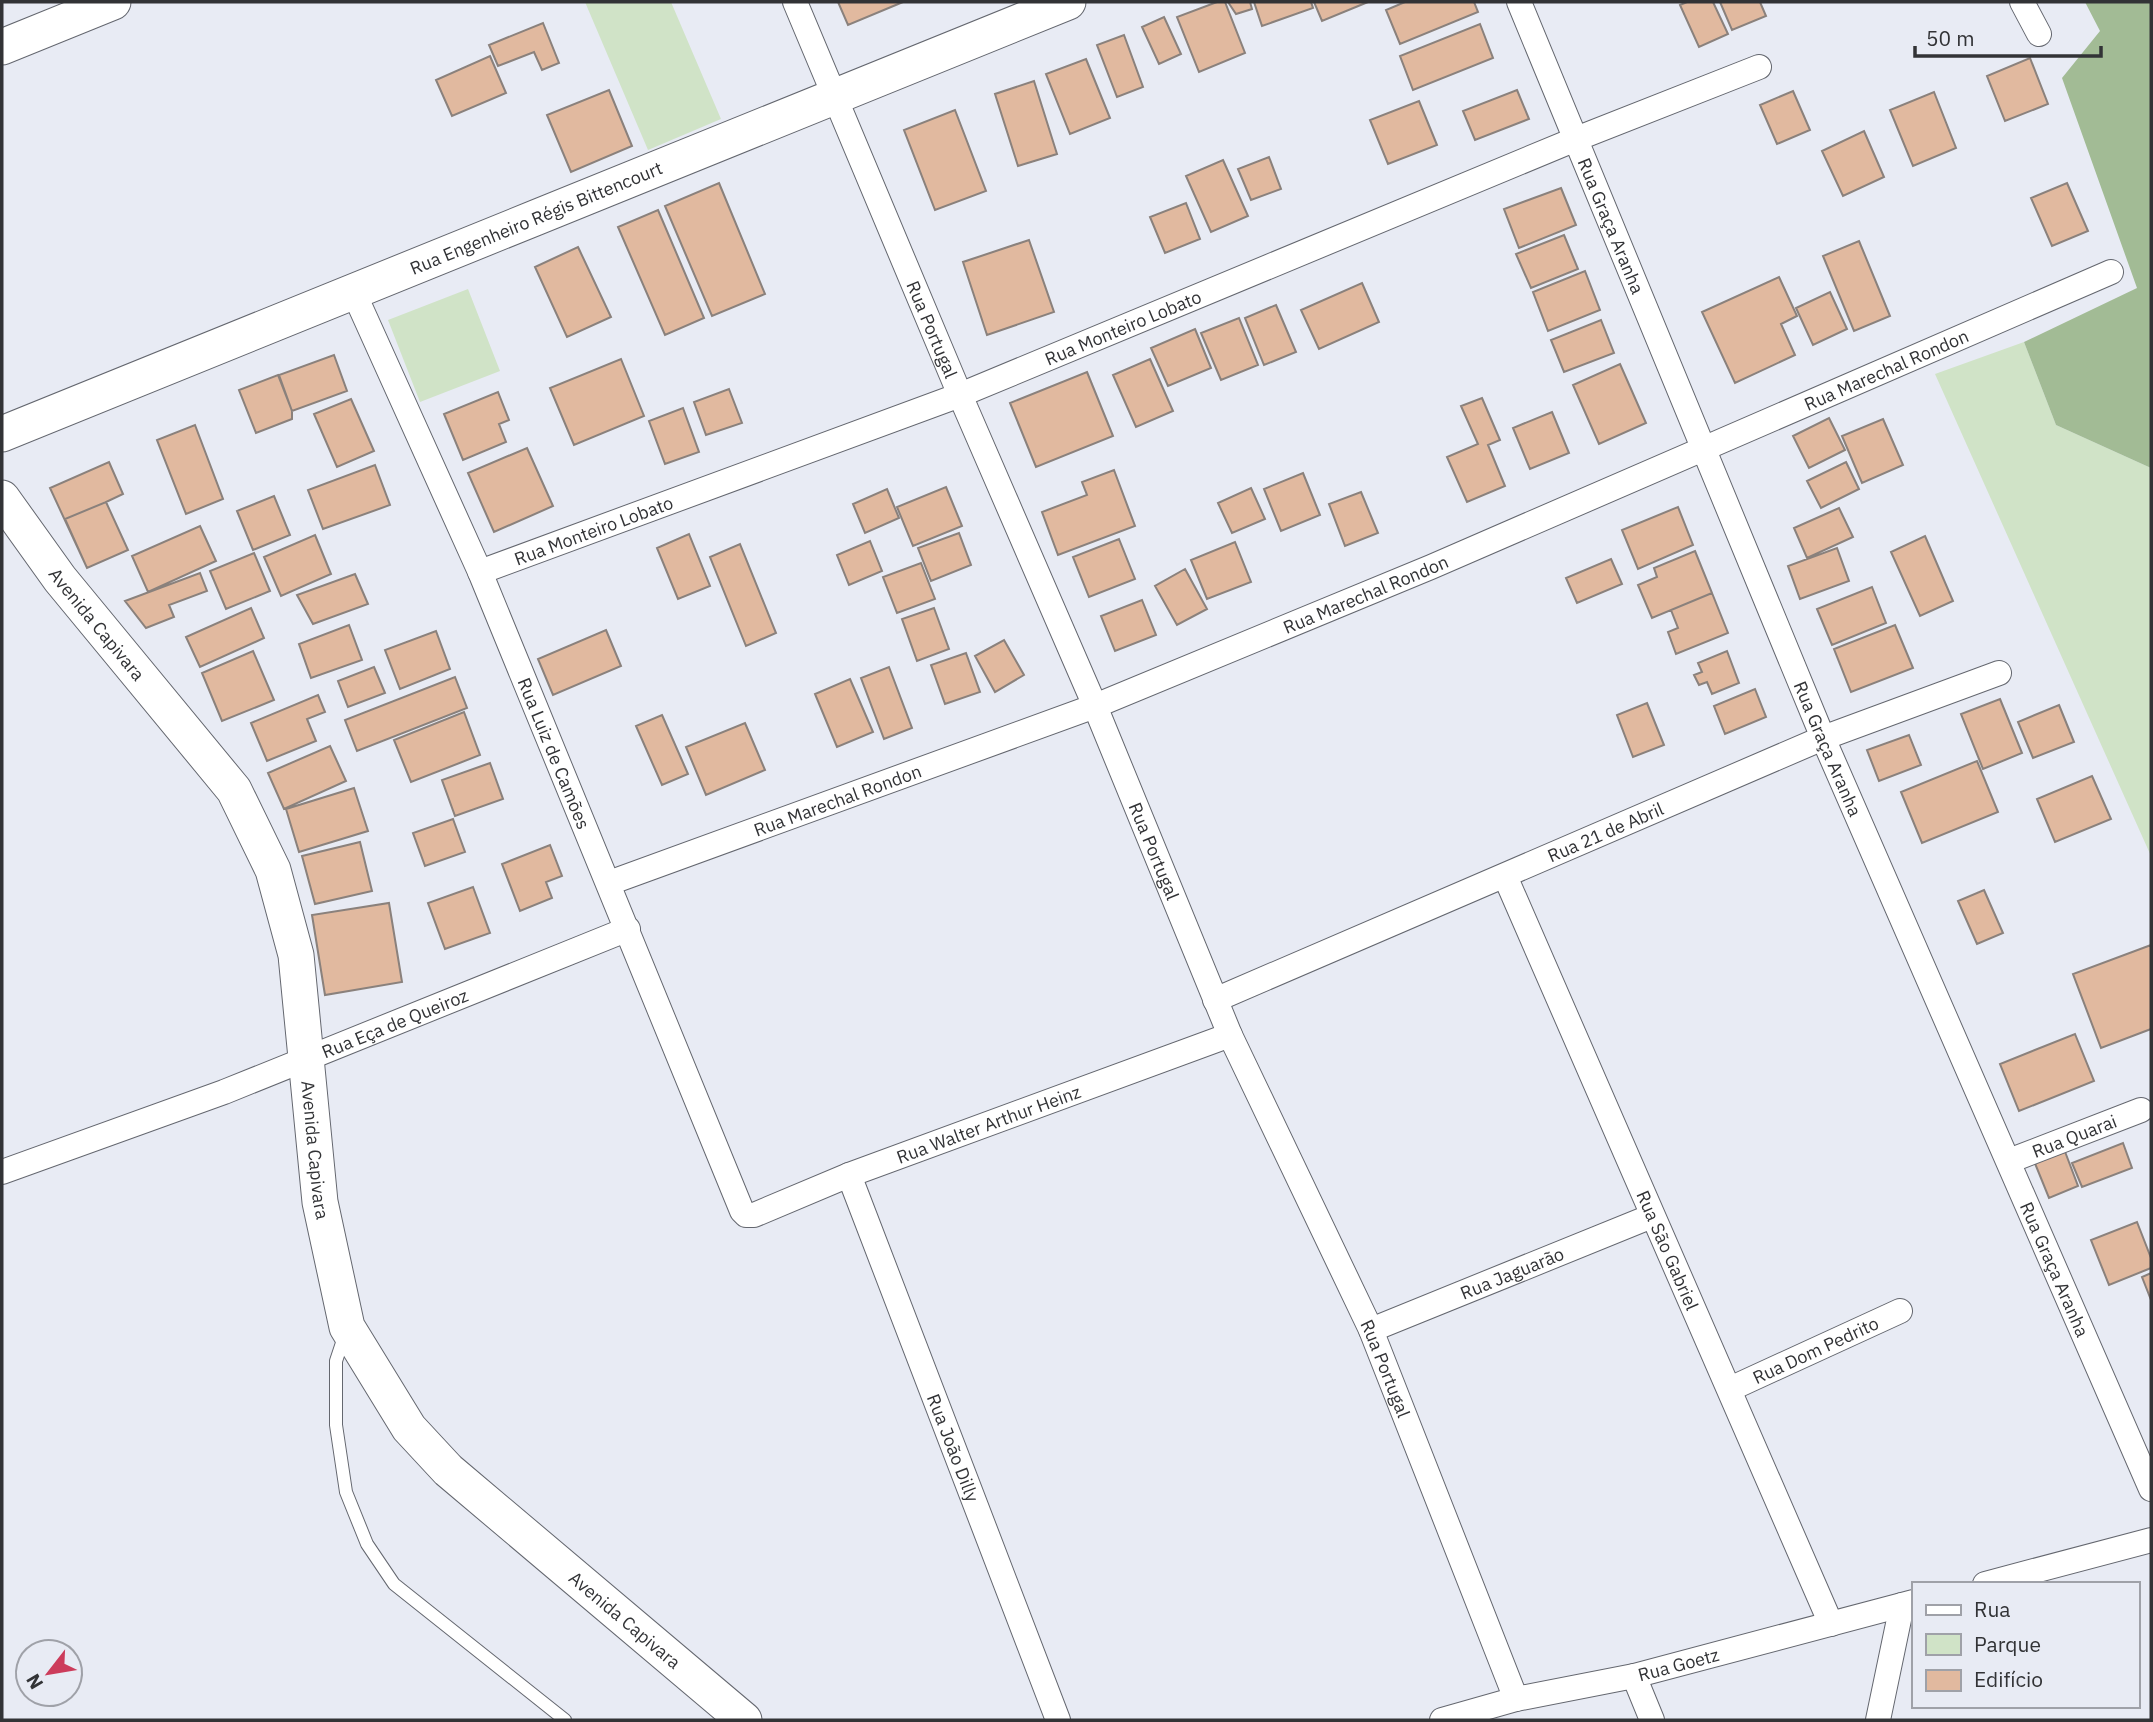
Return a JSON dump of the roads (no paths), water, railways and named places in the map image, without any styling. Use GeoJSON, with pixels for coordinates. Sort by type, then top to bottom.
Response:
{"type":"FeatureCollection","features":[{"type":"Feature","properties":{"kind":"main road"},"geometry":{"type":"LineString","coordinates":[[2,47],[113,2]]}},
{"type":"Feature","properties":{"kind":"main road","name":"Rua Engenheiro Régis Bittencourt"},"geometry":{"type":"LineString","coordinates":[[2,434],[354,293],[835,94],[1068,2]]}},
{"type":"Feature","properties":{"kind":"main road","name":"Avenida Capivara"},"geometry":{"type":"LineString","coordinates":[[2,498],[60,579],[234,790],[273,870],[296,955],[320,1202],[347,1327],[409,1428],[448,1470],[744,1720]]}},
{"type":"Feature","properties":{"kind":"street","name":"Rua Portugal"},"geometry":{"type":"LineString","coordinates":[[795,2],[960,395],[1095,706],[1230,1035],[1371,1330],[1516,1699]]}},
{"type":"Feature","properties":{"kind":"street","name":"Rua Graça Aranha"},"geometry":{"type":"LineString","coordinates":[[1519,2],[1823,738],[2151,1489]]}},
{"type":"Feature","properties":{"kind":"street"},"geometry":{"type":"LineString","coordinates":[[2022,2],[2039,34]]}},
{"type":"Feature","properties":{"kind":"street","name":"Rua Monteiro Lobato"},"geometry":{"type":"LineString","coordinates":[[480,572],[960,395],[1576,139],[1759,67]]}},
{"type":"Feature","properties":{"kind":"street","name":"Rua Marechal Rondon"},"geometry":{"type":"LineString","coordinates":[[609,883],[1095,706],[1431,567],[2111,272]]}},
{"type":"Feature","properties":{"kind":"street","name":"Rua Luiz de Camões"},"geometry":{"type":"LineString","coordinates":[[354,293],[480,572],[742,1211],[747,1215]]}},
{"type":"Feature","properties":{"kind":"street","name":"Rua 21 de Abril"},"geometry":{"type":"LineString","coordinates":[[1215,1000],[1823,738],[1999,673]]}},
{"type":"Feature","properties":{"kind":"street","name":"Rua São Gabriel"},"geometry":{"type":"LineString","coordinates":[[1505,876],[1831,1624]]}},
{"type":"Feature","properties":{"kind":"street","name":"Rua Eça de Queiroz"},"geometry":{"type":"LineString","coordinates":[[2,1172],[224,1092],[628,929]]}},
{"type":"Feature","properties":{"kind":"street","name":"Rua Walter Arthur Heinz"},"geometry":{"type":"LineString","coordinates":[[747,1215],[754,1215],[849,1175],[1230,1035]]}},
{"type":"Feature","properties":{"kind":"street","name":"Rua Quarai"},"geometry":{"type":"LineString","coordinates":[[2009,1161],[2141,1110]]}},
{"type":"Feature","properties":{"kind":"street","name":"Rua João Dilly"},"geometry":{"type":"LineString","coordinates":[[849,1175],[1058,1720]]}},
{"type":"Feature","properties":{"kind":"street","name":"Rua Jaguarão"},"geometry":{"type":"LineString","coordinates":[[1371,1330],[1653,1216]]}},
{"type":"Feature","properties":{"kind":"street","name":"Rua Dom Pedrito"},"geometry":{"type":"LineString","coordinates":[[1730,1389],[1900,1311]]}},
{"type":"Feature","properties":{"kind":"street"},"geometry":{"type":"LineString","coordinates":[[1993,1582],[2151,1541]]}},
{"type":"Feature","properties":{"kind":"street"},"geometry":{"type":"LineString","coordinates":[[1878,1720],[1907,1604]]}},
{"type":"Feature","properties":{"kind":"street","name":"Rua Goetz"},"geometry":{"type":"LineString","coordinates":[[1442,1720],[1516,1699],[1634,1676],[1907,1604]]}},
{"type":"Feature","properties":{"kind":"street"},"geometry":{"type":"LineString","coordinates":[[1634,1676],[1652,1720]]}},
{"type":"Feature","properties":{"kind":"lane"},"geometry":{"type":"LineString","coordinates":[[347,1327],[336,1361],[337,1425],[345,1492],[367,1544],[394,1584],[565,1720]]}}]}
